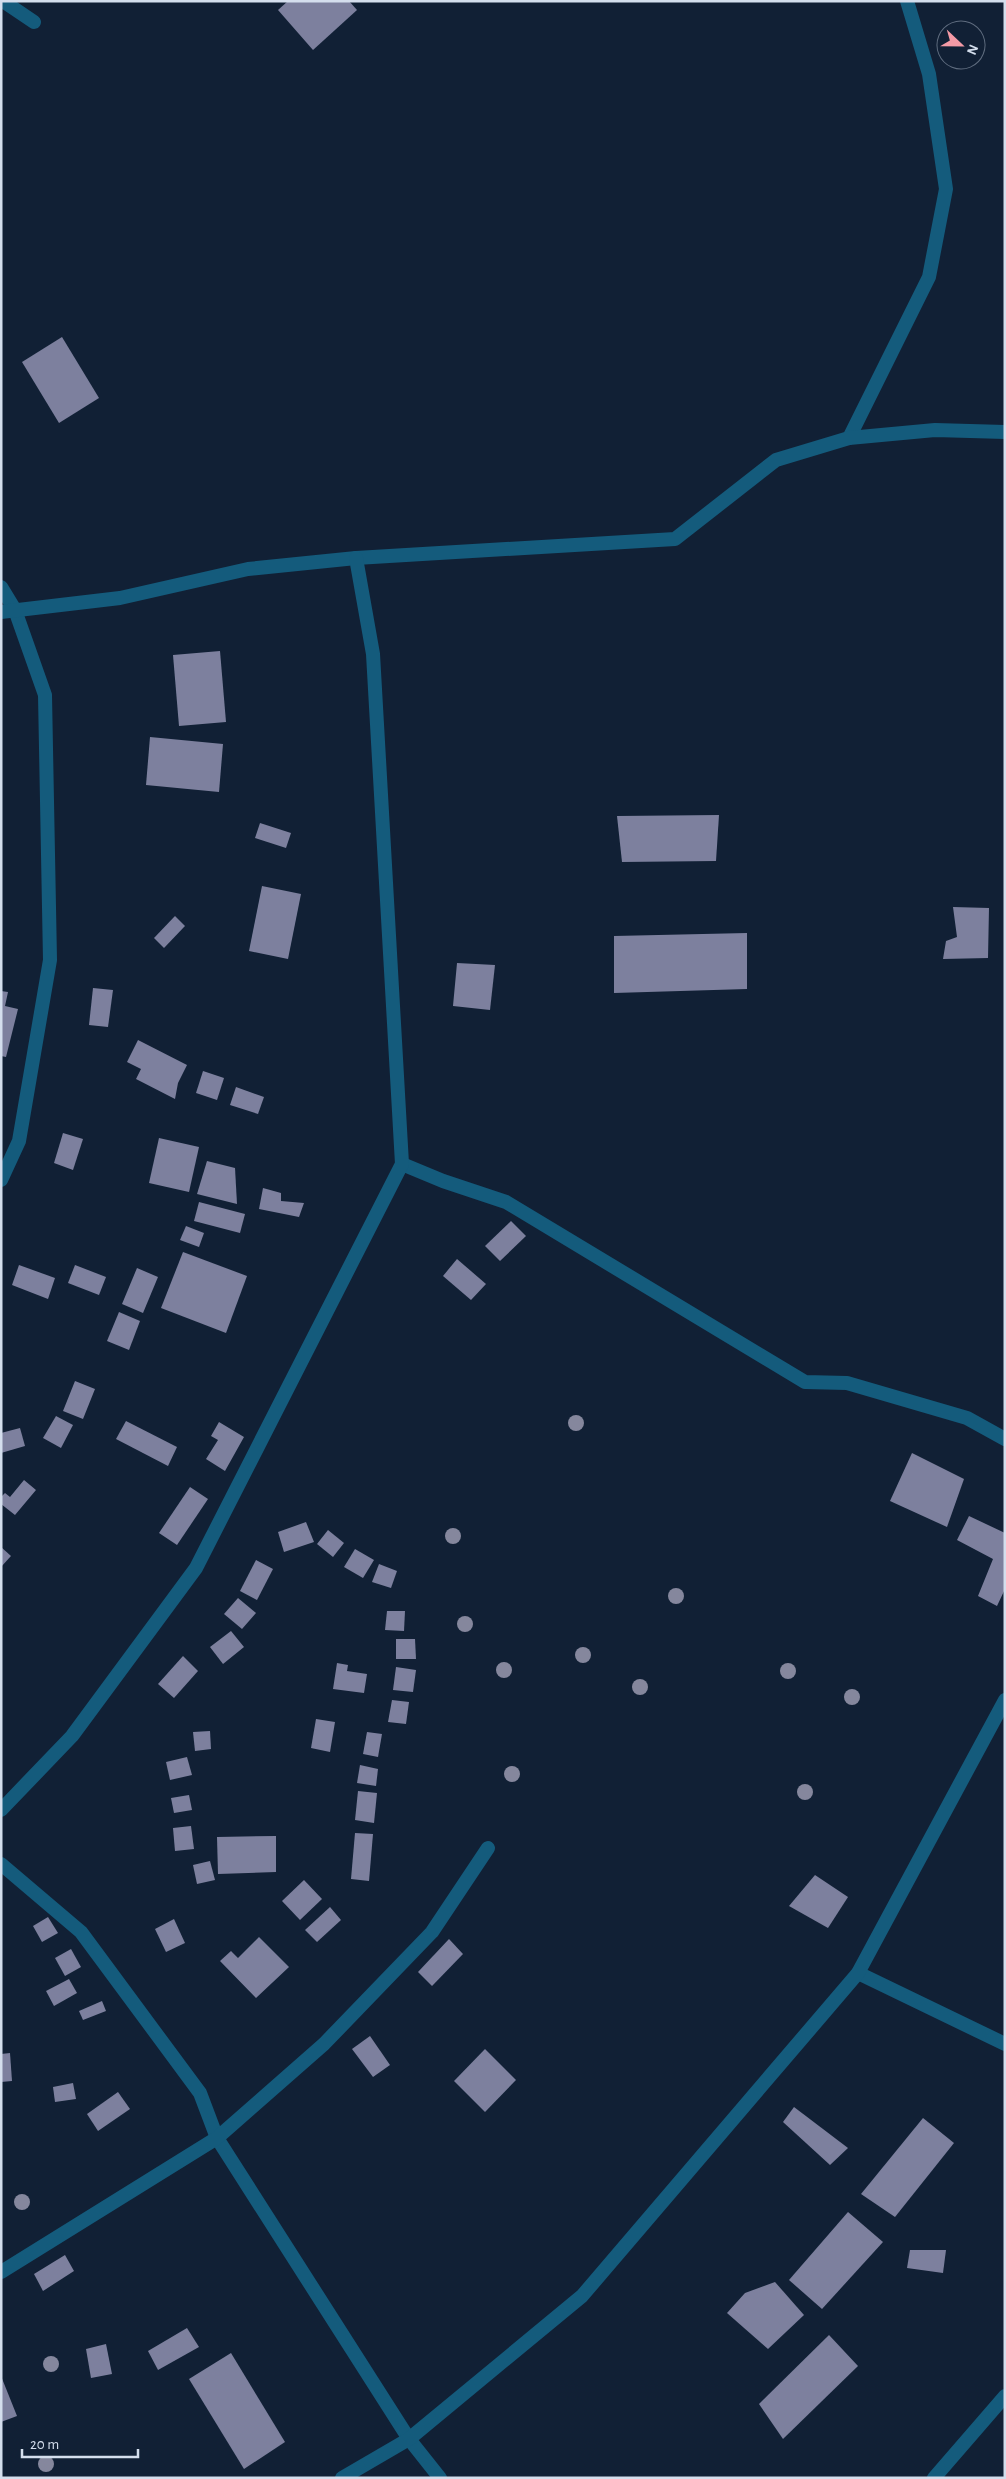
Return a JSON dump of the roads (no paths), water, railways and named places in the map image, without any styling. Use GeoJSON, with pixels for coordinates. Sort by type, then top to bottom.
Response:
{"type":"FeatureCollection","features":[{"type":"Feature","properties":{"kind":"street"},"geometry":{"type":"LineString","coordinates":[[4,1],[34,22]]}},
{"type":"Feature","properties":{"kind":"street"},"geometry":{"type":"LineString","coordinates":[[849,438],[929,277],[946,189],[929,74],[907,1]]}},
{"type":"Feature","properties":{"kind":"street"},"geometry":{"type":"LineString","coordinates":[[8,611],[120,598],[248,569],[356,558],[674,539],[776,460],[849,438],[935,430],[1005,432]]}},
{"type":"Feature","properties":{"kind":"street"},"geometry":{"type":"LineString","coordinates":[[1,1810],[72,1736],[196,1568],[402,1164],[373,654],[356,558]]}},
{"type":"Feature","properties":{"kind":"street"},"geometry":{"type":"LineString","coordinates":[[1,587],[8,611],[45,696],[50,960],[18,1141],[1,1180]]}},
{"type":"Feature","properties":{"kind":"street"},"geometry":{"type":"LineString","coordinates":[[402,1164],[443,1181],[506,1202],[805,1382],[847,1383],[866,1388],[967,1418],[1005,1439]]}},
{"type":"Feature","properties":{"kind":"street"},"geometry":{"type":"LineString","coordinates":[[342,2478],[409,2439],[582,2296],[858,1973],[1005,1700]]}},
{"type":"Feature","properties":{"kind":"street"},"geometry":{"type":"LineString","coordinates":[[1,2272],[217,2138],[324,2044],[432,1932],[488,1848]]}},
{"type":"Feature","properties":{"kind":"street"},"geometry":{"type":"LineString","coordinates":[[1,1864],[81,1932],[200,2093],[217,2138],[409,2439],[440,2478]]}},
{"type":"Feature","properties":{"kind":"street"},"geometry":{"type":"LineString","coordinates":[[858,1973],[1005,2044]]}},
{"type":"Feature","properties":{"kind":"street"},"geometry":{"type":"LineString","coordinates":[[934,2478],[1005,2396]]}}]}
